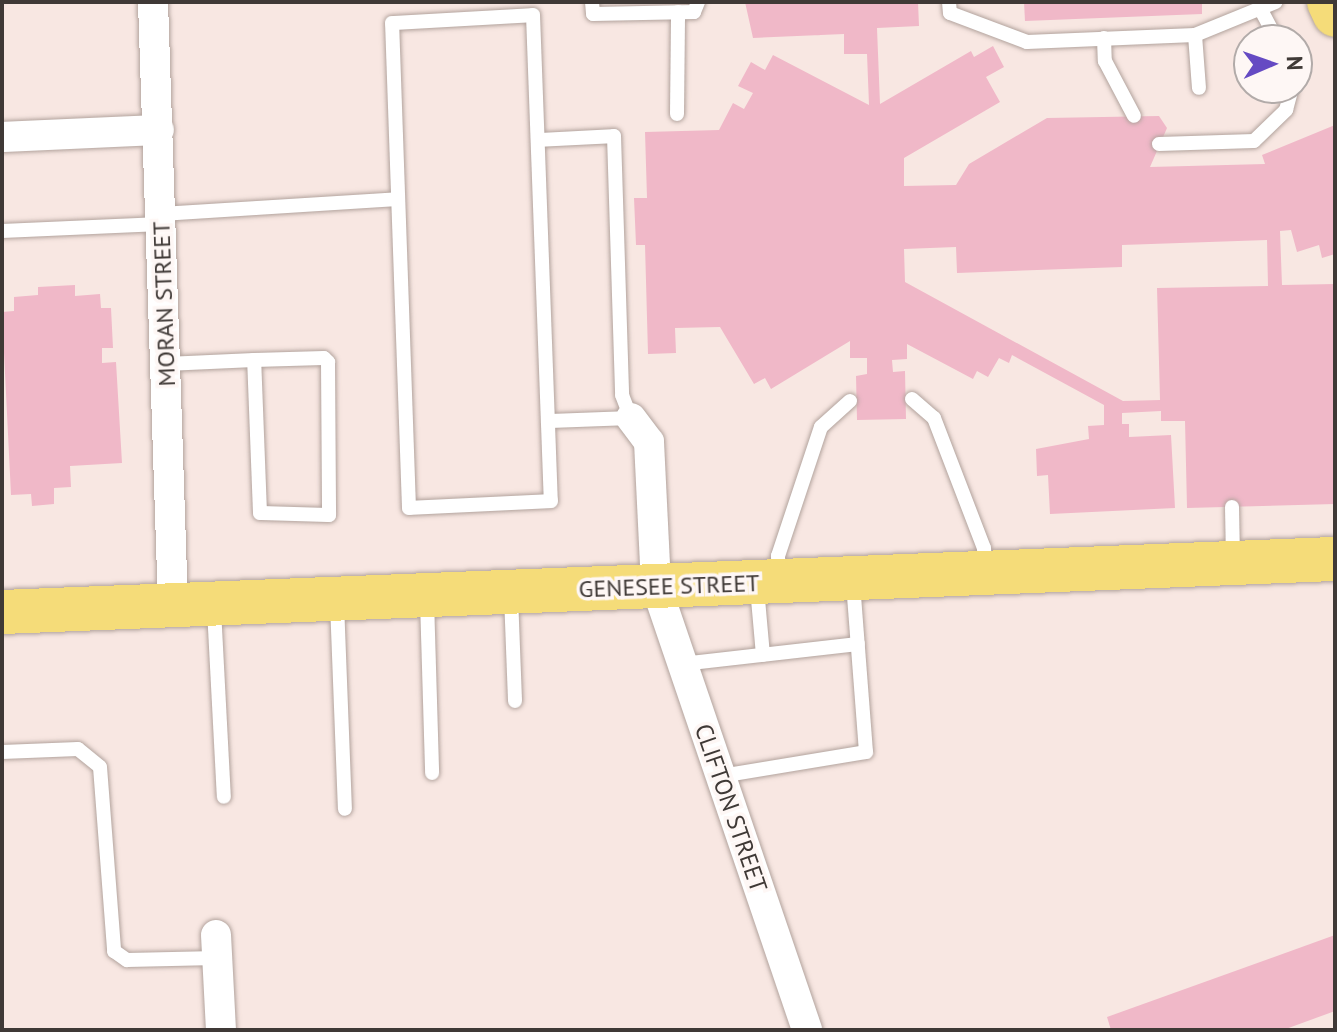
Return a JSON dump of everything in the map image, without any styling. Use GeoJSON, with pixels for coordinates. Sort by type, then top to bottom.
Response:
{"type":"FeatureCollection","features":[{"type":"Feature","properties":{"kind":"main road"},"geometry":{"type":"LineString","coordinates":[[1329,2],[1335,15]]}},
{"type":"Feature","properties":{"kind":"main road","name":"GENESEE STREET"},"geometry":{"type":"LineString","coordinates":[[2,612],[1335,559]]}},
{"type":"Feature","properties":{"kind":"street","name":"MORAN STREET"},"geometry":{"type":"LineString","coordinates":[[153,2],[166,364],[193,605]]}},
{"type":"Feature","properties":{"kind":"street"},"geometry":{"type":"LineString","coordinates":[[2,137],[159,130]]}},
{"type":"Feature","properties":{"kind":"street","name":"CLIFTON STREET"},"geometry":{"type":"LineString","coordinates":[[631,418],[649,442],[656,586],[807,1030]]}},
{"type":"Feature","properties":{"kind":"street"},"geometry":{"type":"LineString","coordinates":[[217,946],[221,1030]]}},
{"type":"Feature","properties":{"kind":"lane"},"geometry":{"type":"LineString","coordinates":[[592,2],[593,14],[694,12],[698,2]]}},
{"type":"Feature","properties":{"kind":"lane"},"geometry":{"type":"LineString","coordinates":[[949,2],[950,13],[1027,42],[1195,35],[1276,2]]}},
{"type":"Feature","properties":{"kind":"lane"},"geometry":{"type":"LineString","coordinates":[[1261,10],[1268,24]]}},
{"type":"Feature","properties":{"kind":"lane"},"geometry":{"type":"LineString","coordinates":[[677,114],[678,12]]}},
{"type":"Feature","properties":{"kind":"lane"},"geometry":{"type":"LineString","coordinates":[[533,15],[551,501],[409,508],[398,199],[392,23],[533,15]]}},
{"type":"Feature","properties":{"kind":"lane"},"geometry":{"type":"LineString","coordinates":[[1195,35],[1199,88]]}},
{"type":"Feature","properties":{"kind":"lane"},"geometry":{"type":"LineString","coordinates":[[1104,38],[1105,61],[1134,116]]}},
{"type":"Feature","properties":{"kind":"lane"},"geometry":{"type":"LineString","coordinates":[[1159,144],[1254,141],[1286,110],[1288,104]]}},
{"type":"Feature","properties":{"kind":"lane"},"geometry":{"type":"LineString","coordinates":[[538,140],[614,136],[622,395],[631,418],[550,421]]}},
{"type":"Feature","properties":{"kind":"lane"},"geometry":{"type":"LineString","coordinates":[[2,231],[398,199]]}},
{"type":"Feature","properties":{"kind":"lane"},"geometry":{"type":"LineString","coordinates":[[166,364],[254,360],[328,362],[329,515],[260,513],[254,360]]}},
{"type":"Feature","properties":{"kind":"lane"},"geometry":{"type":"LineString","coordinates":[[912,399],[934,418],[984,548],[985,573]]}},
{"type":"Feature","properties":{"kind":"lane"},"geometry":{"type":"LineString","coordinates":[[763,655],[768,582],[821,427],[850,401]]}},
{"type":"Feature","properties":{"kind":"lane"},"geometry":{"type":"LineString","coordinates":[[1232,507],[1234,563]]}},
{"type":"Feature","properties":{"kind":"lane"},"geometry":{"type":"LineString","coordinates":[[721,776],[866,752],[853,578]]}},
{"type":"Feature","properties":{"kind":"lane"},"geometry":{"type":"LineString","coordinates":[[511,592],[515,701]]}},
{"type":"Feature","properties":{"kind":"lane"},"geometry":{"type":"LineString","coordinates":[[427,596],[432,773]]}},
{"type":"Feature","properties":{"kind":"lane"},"geometry":{"type":"LineString","coordinates":[[336,599],[345,809]]}},
{"type":"Feature","properties":{"kind":"lane"},"geometry":{"type":"LineString","coordinates":[[193,605],[224,797]]}},
{"type":"Feature","properties":{"kind":"lane"},"geometry":{"type":"LineString","coordinates":[[682,664],[858,644]]}},
{"type":"Feature","properties":{"kind":"lane"},"geometry":{"type":"LineString","coordinates":[[2,752],[78,749],[96,759],[114,951],[127,960],[217,946]]}},
{"type":"Feature","properties":{"kind":"building"},"geometry":{"type":"Polygon","coordinates":[[[745,2],[918,2],[919,26],[877,28],[880,104],[971,51],[974,57],[993,46],[1004,67],[986,77],[1000,102],[904,158],[904,186],[956,185],[969,164],[1047,118],[1159,116],[1167,128],[1150,167],[1265,164],[1262,155],[1335,125],[1335,254],[1322,258],[1319,245],[1297,252],[1291,230],[1280,231],[1282,285],[1335,284],[1335,504],[1187,508],[1185,421],[1161,421],[1161,411],[1122,413],[1122,424],[1129,424],[1129,437],[1171,435],[1175,508],[1050,514],[1048,475],[1037,476],[1036,449],[1089,439],[1088,426],[1104,425],[1104,405],[1012,355],[1009,363],[999,358],[988,377],[977,371],[973,379],[907,344],[907,359],[892,360],[893,372],[905,371],[906,419],[857,420],[856,376],[867,374],[867,358],[850,358],[850,341],[771,389],[765,378],[754,384],[720,327],[675,328],[676,353],[648,354],[645,245],[636,245],[634,198],[647,198],[645,132],[719,130],[733,103],[744,109],[753,93],[738,86],[751,62],[765,70],[773,55],[869,105],[867,54],[844,54],[844,34],[753,38],[745,2]],[[1267,240],[1122,245],[1122,267],[957,273],[956,247],[904,249],[905,282],[1123,401],[1160,400],[1157,288],[1268,286],[1267,240]]]}},
{"type":"Feature","properties":{"kind":"building"},"geometry":{"type":"Polygon","coordinates":[[[1024,2],[1202,2],[1202,14],[1025,21],[1024,2]]]}},
{"type":"Feature","properties":{"kind":"building"},"geometry":{"type":"Polygon","coordinates":[[[75,285],[75,296],[100,294],[101,308],[111,308],[113,348],[102,348],[102,363],[116,362],[122,463],[70,466],[71,487],[54,488],[54,504],[32,506],[31,494],[11,495],[2,312],[14,311],[14,297],[38,295],[38,287],[75,285]]]}},
{"type":"Feature","properties":{"kind":"building"},"geometry":{"type":"Polygon","coordinates":[[[1335,935],[1335,1011],[1283,1030],[1111,1030],[1107,1017],[1335,935]]]}}]}
